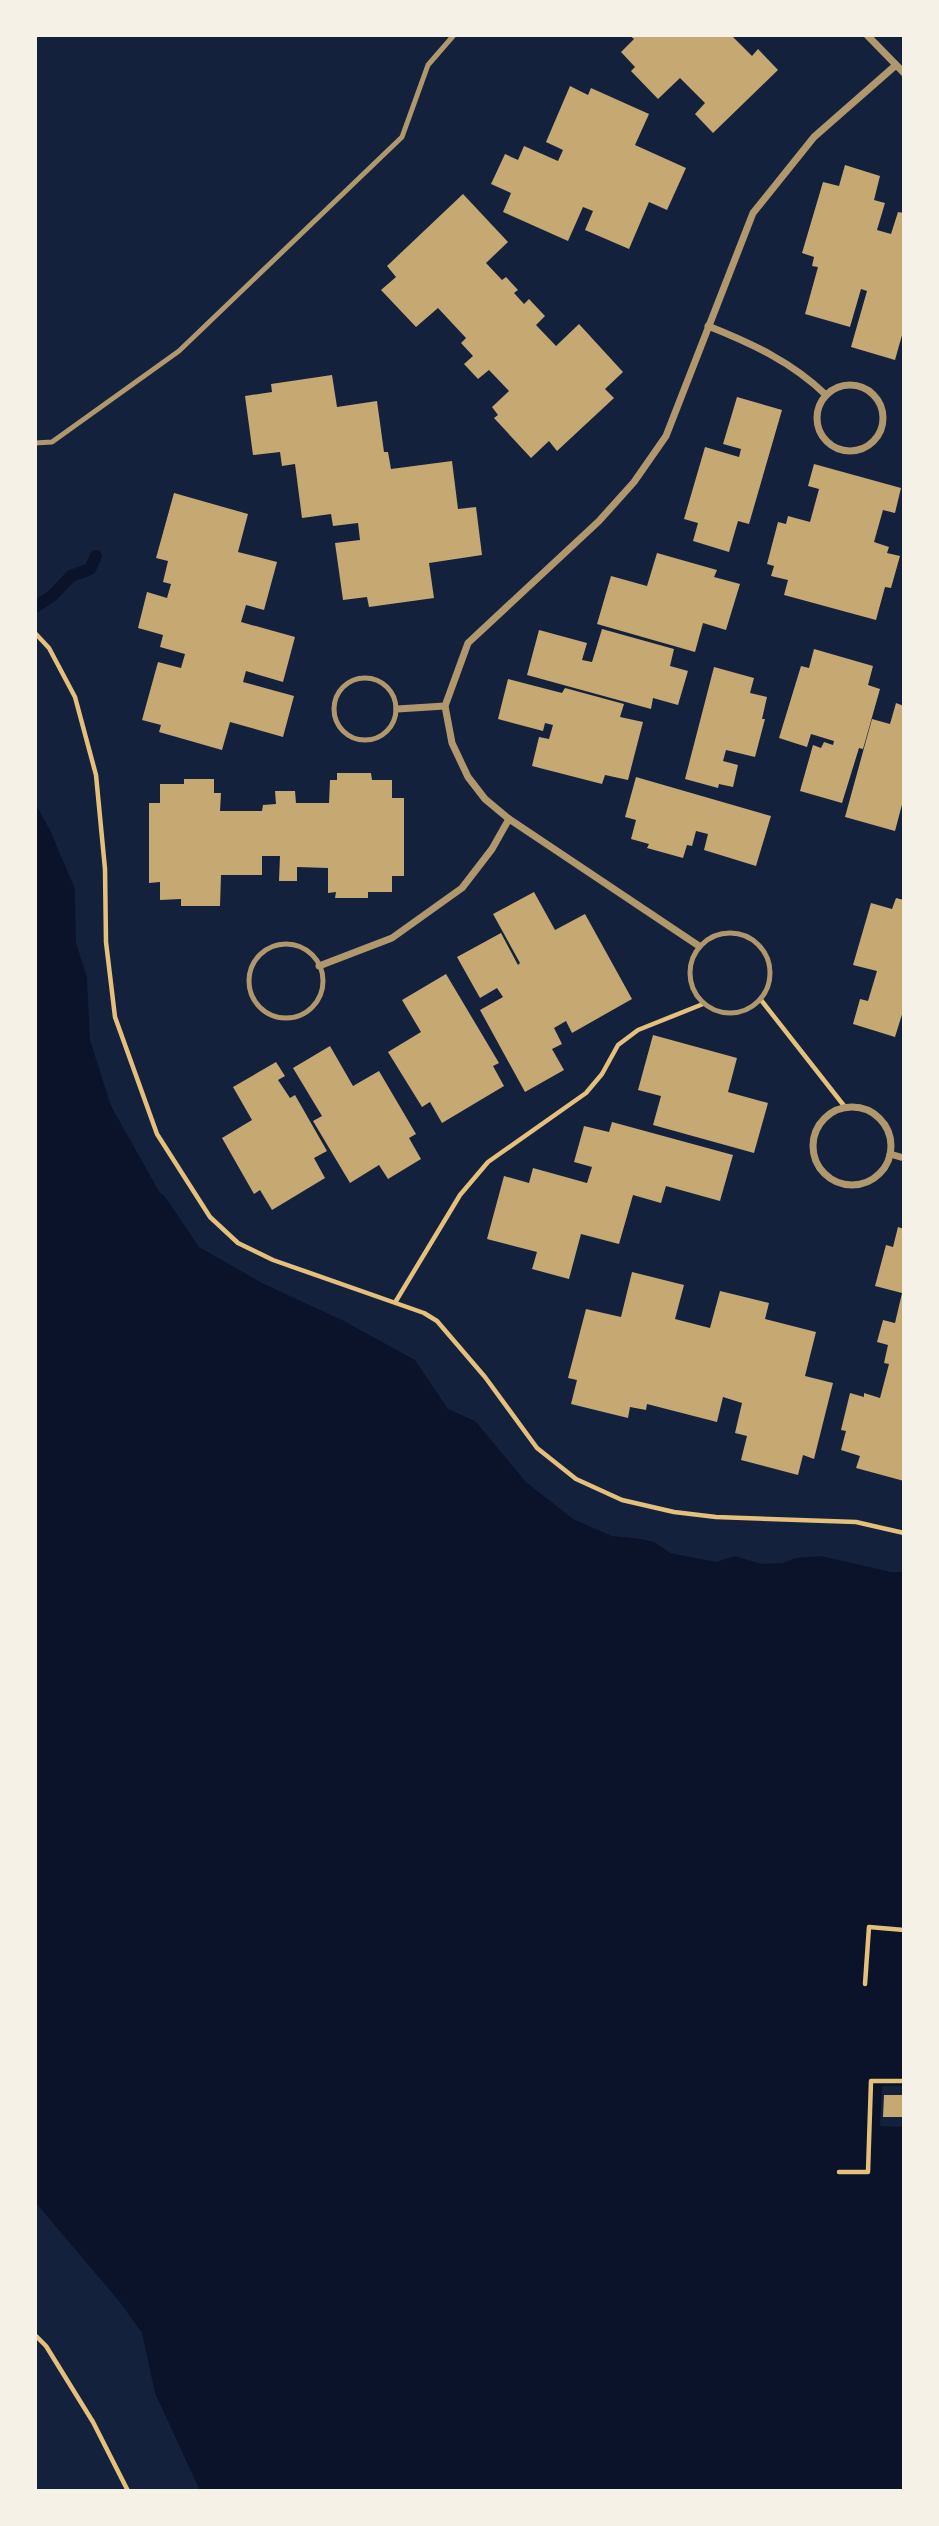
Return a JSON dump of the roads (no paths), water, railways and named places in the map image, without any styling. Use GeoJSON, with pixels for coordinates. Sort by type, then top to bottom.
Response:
{"type":"FeatureCollection","features":[{"type":"Feature","properties":{"kind":"street"},"geometry":{"type":"LineString","coordinates":[[870,36],[904,73]]}},
{"type":"Feature","properties":{"kind":"street"},"geometry":{"type":"LineString","coordinates":[[699,946],[509,819],[485,799],[468,777],[452,743],[445,706],[468,643],[599,521],[634,482],[666,436],[753,213],[814,137],[896,65]]}},
{"type":"Feature","properties":{"kind":"street"},"geometry":{"type":"LineString","coordinates":[[708,326],[748,342],[805,374],[825,395]]}},
{"type":"Feature","properties":{"kind":"street"},"geometry":{"type":"LineString","coordinates":[[849,385],[862,387],[873,393],[881,405],[884,417],[882,431],[875,442],[864,449],[851,452],[838,450],[827,443],[816,419],[825,395],[836,387],[849,385]]}},
{"type":"Feature","properties":{"kind":"street"},"geometry":{"type":"LineString","coordinates":[[397,709],[445,706]]}},
{"type":"Feature","properties":{"kind":"street"},"geometry":{"type":"LineString","coordinates":[[319,966],[392,938],[462,888],[492,849],[509,819]]}},
{"type":"Feature","properties":{"kind":"street"},"geometry":{"type":"LineString","coordinates":[[845,1107],[860,1108],[874,1114],[885,1125],[890,1139],[890,1154],[883,1168],[872,1179],[858,1184],[843,1184],[828,1178],[818,1166],[814,1137],[820,1123],[831,1112],[845,1107]]}},
{"type":"Feature","properties":{"kind":"street"},"geometry":{"type":"LineString","coordinates":[[890,1154],[904,1158]]}},
{"type":"Feature","properties":{"kind":"lane"},"geometry":{"type":"LineString","coordinates":[[35,443],[52,442],[178,351],[402,138],[428,65],[454,35]]}},
{"type":"Feature","properties":{"kind":"lane"},"geometry":{"type":"LineString","coordinates":[[365,677],[377,680],[387,687],[394,697],[397,709],[394,722],[387,732],[377,739],[365,741],[352,738],[342,731],[335,721],[333,709],[335,697],[342,687],[365,677]]}},
{"type":"Feature","properties":{"kind":"lane"},"geometry":{"type":"LineString","coordinates":[[727,932],[743,934],[756,942],[766,954],[771,970],[769,986],[761,1000],[748,1009],[733,1014],[718,1012],[703,1004],[694,992],[690,976],[691,960],[699,946],[712,936],[727,932]]}},
{"type":"Feature","properties":{"kind":"lane"},"geometry":{"type":"LineString","coordinates":[[286,943],[301,946],[313,955],[319,966],[323,982],[320,996],[312,1008],[300,1016],[285,1019],[271,1016],[259,1008],[251,995],[248,981],[251,966],[259,954],[272,946],[286,943]]}},
{"type":"Feature","properties":{"kind":"water"},"geometry":{"type":"Polygon","coordinates":[[[35,803],[50,830],[75,889],[76,943],[87,977],[90,1040],[111,1106],[160,1193],[199,1247],[262,1283],[344,1321],[415,1360],[448,1409],[475,1421],[526,1482],[573,1519],[612,1536],[654,1542],[670,1553],[716,1562],[735,1556],[761,1564],[821,1556],[891,1572],[904,1572],[904,2086],[882,2086],[880,2126],[904,2127],[904,2491],[200,2491],[155,2393],[142,2333],[119,2301],[35,2202],[35,803]]]}},
{"type":"Feature","properties":{"kind":"waterway"},"geometry":{"type":"LineString","coordinates":[[35,607],[52,596],[71,576],[90,569],[96,556]]}}]}
